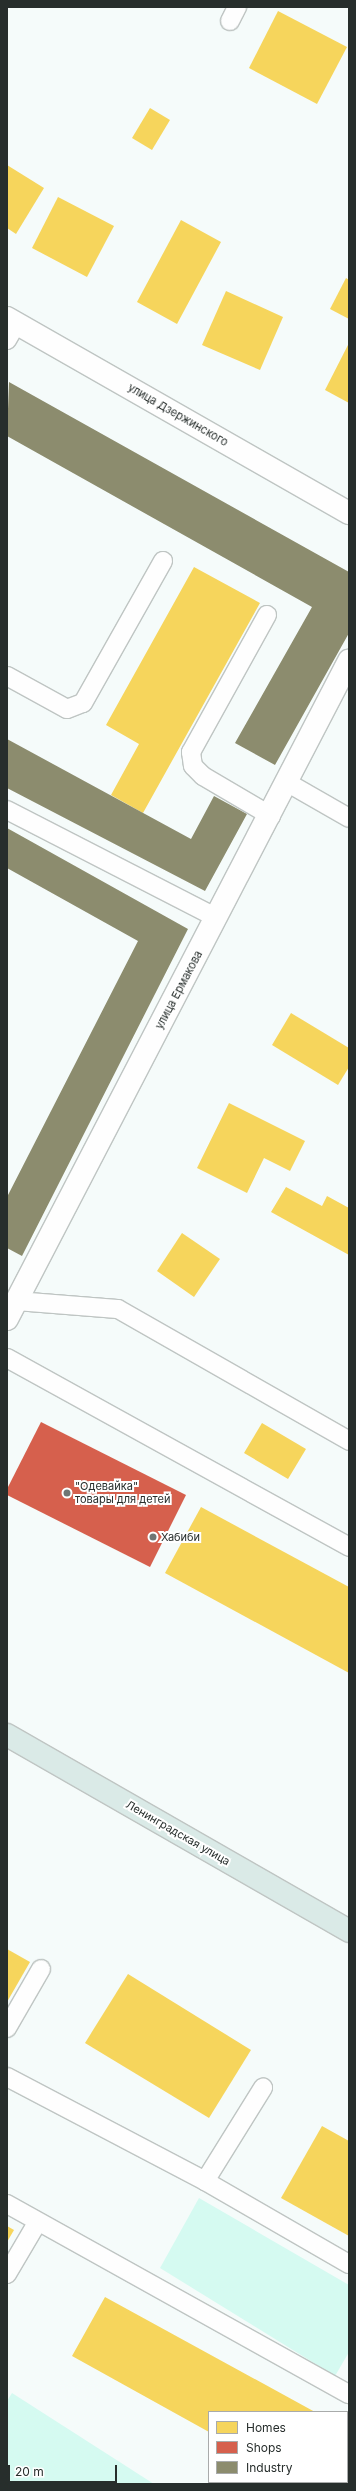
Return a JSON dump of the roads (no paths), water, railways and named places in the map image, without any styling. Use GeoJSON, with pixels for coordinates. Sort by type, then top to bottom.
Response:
{"type":"FeatureCollection","features":[{"type":"Feature","properties":{"kind":"highway","name":"Ленинградская улица"},"geometry":{"type":"LineString","coordinates":[[7,1735],[349,1931]]}},
{"type":"Feature","properties":{"kind":"street","name":"улица Дзержинского"},"geometry":{"type":"LineString","coordinates":[[10,327],[349,513]]}},
{"type":"Feature","properties":{"kind":"street","name":"улица Ермакова"},"geometry":{"type":"LineString","coordinates":[[12,1310],[271,816],[349,661]]}},
{"type":"Feature","properties":{"kind":"lane"},"geometry":{"type":"LineString","coordinates":[[7,676],[67,709],[83,703],[163,561]]}},
{"type":"Feature","properties":{"kind":"lane"},"geometry":{"type":"LineString","coordinates":[[267,616],[191,752],[193,766],[203,776],[271,816]]}},
{"type":"Feature","properties":{"kind":"lane"},"geometry":{"type":"LineString","coordinates":[[288,783],[349,818]]}},
{"type":"Feature","properties":{"kind":"lane"},"geometry":{"type":"LineString","coordinates":[[7,810],[217,918]]}},
{"type":"Feature","properties":{"kind":"lane"},"geometry":{"type":"LineString","coordinates":[[12,1310],[118,1310],[349,1441]]}},
{"type":"Feature","properties":{"kind":"lane"},"geometry":{"type":"LineString","coordinates":[[7,1358],[349,1547]]}},
{"type":"Feature","properties":{"kind":"lane"},"geometry":{"type":"LineString","coordinates":[[7,2028],[41,1969]]}},
{"type":"Feature","properties":{"kind":"lane"},"geometry":{"type":"LineString","coordinates":[[7,2077],[205,2182],[349,2264]]}},
{"type":"Feature","properties":{"kind":"lane"},"geometry":{"type":"LineString","coordinates":[[205,2182],[263,2088]]}},
{"type":"Feature","properties":{"kind":"lane"},"geometry":{"type":"LineString","coordinates":[[7,2204],[37,2223],[349,2394]]}},
{"type":"Feature","properties":{"kind":"lane"},"geometry":{"type":"LineString","coordinates":[[7,2274],[37,2223]]}},
{"type":"Feature","properties":{"kind":"place","name":"\"Одевайка\" товары для детей"},"geometry":{"type":"Point","coordinates":[67,1493]}},
{"type":"Feature","properties":{"kind":"place","name":"Хабиби"},"geometry":{"type":"Point","coordinates":[153,1537]}}]}
